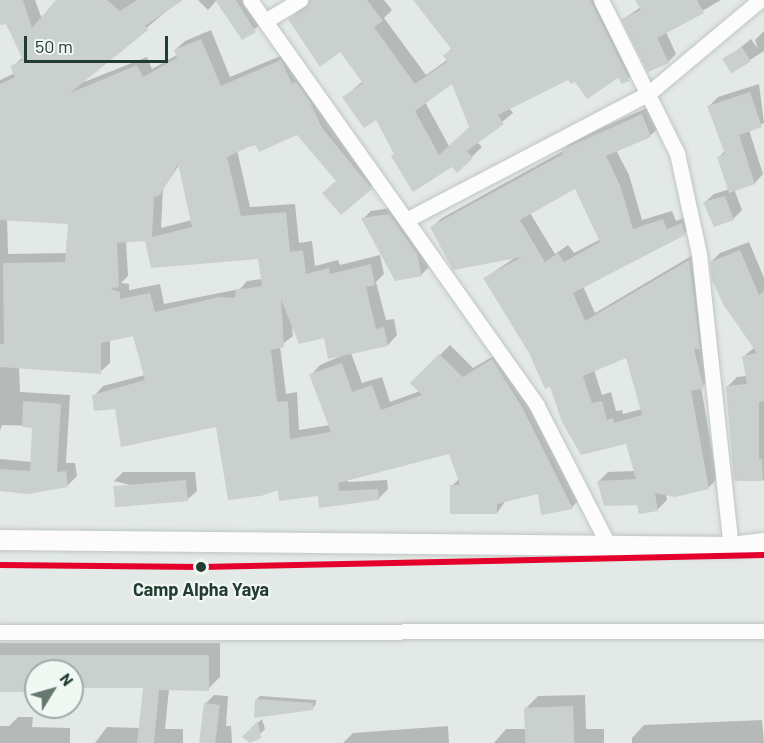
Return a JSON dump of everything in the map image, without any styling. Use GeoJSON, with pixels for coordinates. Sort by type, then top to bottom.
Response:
{"type":"FeatureCollection","features":[{"type":"Feature","properties":{"kind":"street"},"geometry":{"type":"LineString","coordinates":[[250,0],[408,219],[537,406],[609,546]]}},
{"type":"Feature","properties":{"kind":"street"},"geometry":{"type":"LineString","coordinates":[[265,21],[300,0]]}},
{"type":"Feature","properties":{"kind":"street"},"geometry":{"type":"LineString","coordinates":[[601,0],[677,153],[699,254],[730,547]]}},
{"type":"Feature","properties":{"kind":"street"},"geometry":{"type":"LineString","coordinates":[[408,219],[649,93],[760,0]]}},
{"type":"Feature","properties":{"kind":"street"},"geometry":{"type":"LineString","coordinates":[[0,540],[730,547],[764,543]]}},
{"type":"Feature","properties":{"kind":"street"},"geometry":{"type":"LineString","coordinates":[[0,632],[764,631]]}},
{"type":"Feature","properties":{"kind":"building"},"geometry":{"type":"Polygon","coordinates":[[[0,0],[23,0],[32,28],[56,0],[107,0],[120,11],[137,0],[183,0],[145,26],[148,30],[70,93],[137,65],[143,77],[177,58],[174,50],[201,39],[221,86],[281,60],[292,84],[296,82],[310,102],[322,128],[372,189],[341,215],[322,193],[336,181],[297,135],[259,152],[255,144],[227,157],[241,216],[286,212],[290,252],[303,250],[306,274],[329,268],[330,274],[371,264],[375,285],[366,287],[376,329],[384,327],[388,346],[328,359],[324,338],[299,344],[281,299],[284,347],[271,350],[277,402],[288,401],[290,439],[331,432],[309,374],[342,363],[352,392],[372,385],[381,410],[422,395],[410,383],[439,354],[463,377],[492,359],[522,407],[573,509],[541,515],[538,494],[497,504],[497,514],[450,514],[450,485],[460,485],[449,454],[338,483],[339,491],[378,489],[379,500],[319,508],[318,496],[279,501],[278,490],[261,496],[228,500],[216,427],[121,447],[115,409],[94,411],[92,395],[145,380],[133,336],[101,343],[101,374],[0,367],[0,344],[4,344],[3,263],[65,262],[68,224],[0,220],[0,84],[15,77],[10,66],[23,60],[6,24],[0,25],[0,0]],[[178,164],[160,195],[154,197],[152,237],[192,227],[178,164]],[[145,241],[117,243],[119,287],[110,289],[120,292],[120,299],[150,293],[155,312],[219,297],[235,298],[236,290],[262,286],[258,259],[151,268],[145,241]]]}},
{"type":"Feature","properties":{"kind":"building"},"geometry":{"type":"Polygon","coordinates":[[[215,0],[236,0],[256,32],[242,40],[215,0]]]}},
{"type":"Feature","properties":{"kind":"building"},"geometry":{"type":"Polygon","coordinates":[[[310,0],[367,0],[383,21],[374,27],[415,84],[447,62],[443,55],[452,50],[413,0],[590,0],[630,81],[622,84],[618,78],[587,99],[575,82],[571,84],[568,80],[498,115],[504,124],[467,151],[473,158],[457,173],[452,167],[413,192],[391,156],[394,154],[376,120],[364,128],[342,97],[363,83],[340,52],[320,67],[288,19],[305,8],[310,0]],[[452,84],[415,111],[439,155],[469,127],[452,84]]]}},
{"type":"Feature","properties":{"kind":"building"},"geometry":{"type":"Polygon","coordinates":[[[635,0],[697,0],[704,13],[657,38],[669,63],[648,72],[621,19],[641,10],[635,0]]]}},
{"type":"Feature","properties":{"kind":"building"},"geometry":{"type":"Polygon","coordinates":[[[742,47],[751,62],[731,73],[722,59],[742,47]]]}},
{"type":"Feature","properties":{"kind":"building"},"geometry":{"type":"Polygon","coordinates":[[[750,92],[762,127],[739,135],[755,184],[729,193],[717,157],[725,154],[707,106],[750,92]]]}},
{"type":"Feature","properties":{"kind":"building"},"geometry":{"type":"Polygon","coordinates":[[[642,114],[651,137],[606,156],[620,185],[633,229],[663,219],[667,229],[682,223],[685,235],[573,293],[585,321],[689,260],[700,349],[694,349],[704,388],[691,391],[709,489],[675,497],[655,493],[658,511],[639,514],[637,505],[604,506],[597,481],[636,479],[626,444],[581,455],[562,422],[550,387],[545,389],[529,353],[483,278],[522,257],[453,270],[430,227],[563,154],[561,150],[642,114]],[[575,189],[520,220],[545,262],[558,253],[564,262],[600,242],[575,189]],[[626,358],[583,376],[592,403],[602,401],[607,420],[613,418],[614,423],[642,415],[626,358]]]}},
{"type":"Feature","properties":{"kind":"building"},"geometry":{"type":"Polygon","coordinates":[[[725,196],[734,220],[714,227],[703,202],[725,196]]]}},
{"type":"Feature","properties":{"kind":"building"},"geometry":{"type":"Polygon","coordinates":[[[389,214],[417,254],[422,276],[395,281],[361,218],[389,214]]]}},
{"type":"Feature","properties":{"kind":"building"},"geometry":{"type":"Polygon","coordinates":[[[740,250],[759,295],[764,291],[764,401],[759,402],[759,459],[762,459],[763,481],[734,481],[726,386],[747,384],[742,356],[757,353],[723,304],[712,280],[710,262],[740,250]]]}},
{"type":"Feature","properties":{"kind":"building"},"geometry":{"type":"Polygon","coordinates":[[[23,401],[61,404],[57,472],[66,471],[68,487],[28,494],[0,491],[0,469],[30,471],[32,428],[22,427],[23,401]]]}},
{"type":"Feature","properties":{"kind":"building"},"geometry":{"type":"Polygon","coordinates":[[[186,480],[188,501],[115,507],[113,486],[186,480]]]}},
{"type":"Feature","properties":{"kind":"building"},"geometry":{"type":"Polygon","coordinates":[[[0,655],[209,655],[209,691],[159,690],[154,743],[137,743],[143,688],[84,688],[84,659],[24,659],[24,692],[0,692],[0,655]]]}},
{"type":"Feature","properties":{"kind":"building"},"geometry":{"type":"Polygon","coordinates":[[[255,699],[313,703],[313,710],[254,718],[255,699]]]}},
{"type":"Feature","properties":{"kind":"building"},"geometry":{"type":"Polygon","coordinates":[[[204,703],[220,705],[215,743],[199,743],[204,703]]]}},
{"type":"Feature","properties":{"kind":"building"},"geometry":{"type":"Polygon","coordinates":[[[573,706],[574,743],[525,743],[524,708],[573,706]]]}},
{"type":"Feature","properties":{"kind":"building"},"geometry":{"type":"Polygon","coordinates":[[[258,721],[261,738],[250,743],[242,737],[258,721]]]}},
{"type":"Feature","properties":{"kind":"transit line"},"geometry":{"type":"LineString","coordinates":[[0,565],[201,567],[764,555]]}},
{"type":"Feature","properties":{"kind":"place","name":"Camp Alpha Yaya"},"geometry":{"type":"Point","coordinates":[201,567]}}]}
